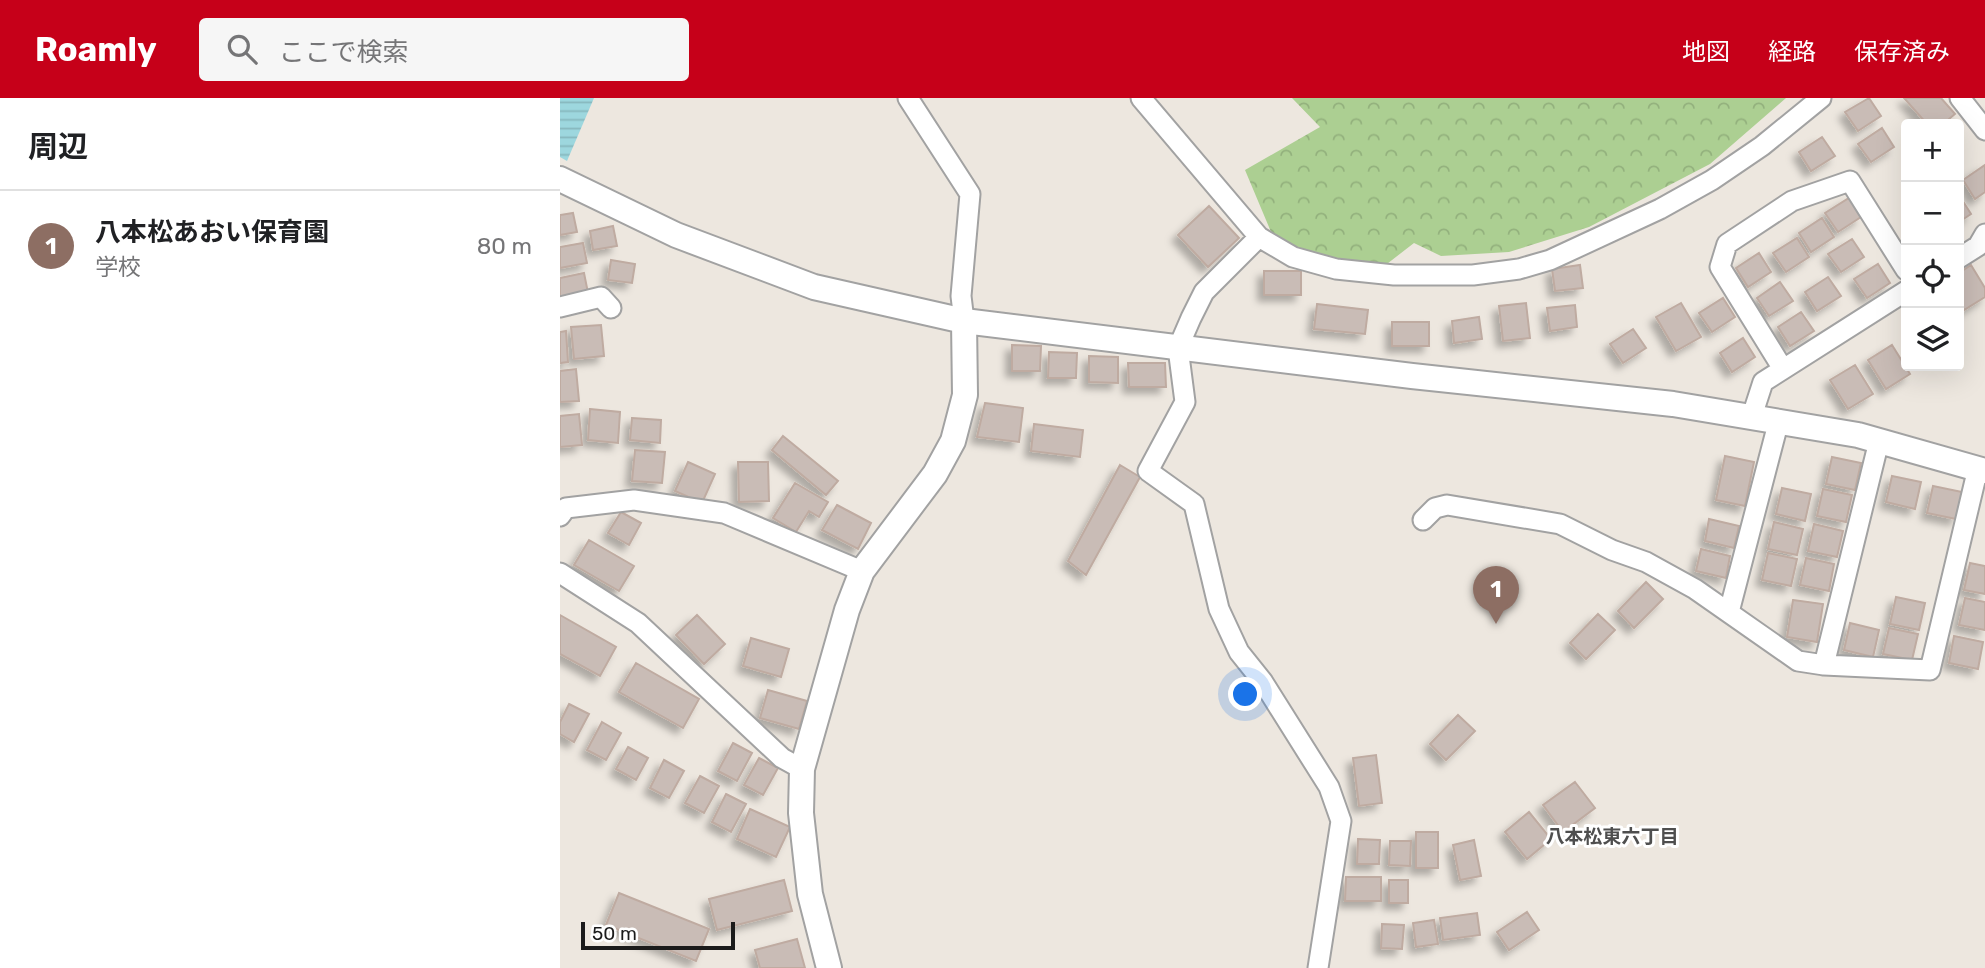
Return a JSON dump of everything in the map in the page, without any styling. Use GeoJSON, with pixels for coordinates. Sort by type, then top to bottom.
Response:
{"type":"FeatureCollection","features":[{"type":"Feature","properties":{"kind":"street"},"geometry":{"type":"LineString","coordinates":[[829,968],[810,894],[801,813],[802,769],[847,610],[862,571],[935,474],[953,441],[965,395],[961,296],[970,194],[908,98]]}},
{"type":"Feature","properties":{"kind":"street"},"geometry":{"type":"LineString","coordinates":[[1141,98],[1259,237],[1293,257],[1336,270],[1407,275],[1473,275],[1519,269],[1603,237],[1712,180],[1762,146],[1821,98]]}},
{"type":"Feature","properties":{"kind":"street"},"geometry":{"type":"LineString","coordinates":[[1960,98],[1985,130]]}},
{"type":"Feature","properties":{"kind":"street"},"geometry":{"type":"LineString","coordinates":[[560,179],[676,235],[814,287],[964,321],[1673,404],[1779,420],[1880,441],[1982,469],[1930,670],[1824,665],[1798,661],[1729,612],[1646,562],[1612,550],[1560,524],[1447,505],[1435,508],[1423,520]]}},
{"type":"Feature","properties":{"kind":"street"},"geometry":{"type":"LineString","coordinates":[[1783,369],[1720,267],[1727,244],[1792,201],[1850,181],[1901,262]]}},
{"type":"Feature","properties":{"kind":"street"},"geometry":{"type":"LineString","coordinates":[[1964,255],[1978,246],[1985,234]]}},
{"type":"Feature","properties":{"kind":"street"},"geometry":{"type":"LineString","coordinates":[[1259,237],[1204,292],[1178,348],[1185,402],[1148,471],[1194,504],[1219,609],[1239,652],[1263,682],[1329,787],[1341,821],[1318,968]]}},
{"type":"Feature","properties":{"kind":"street"},"geometry":{"type":"LineString","coordinates":[[1752,416],[1763,382],[1901,294]]}},
{"type":"Feature","properties":{"kind":"street"},"geometry":{"type":"LineString","coordinates":[[560,307],[601,297],[611,308]]}},
{"type":"Feature","properties":{"kind":"street"},"geometry":{"type":"LineString","coordinates":[[1729,612],[1779,420]]}},
{"type":"Feature","properties":{"kind":"street"},"geometry":{"type":"LineString","coordinates":[[1824,665],[1880,441]]}},
{"type":"Feature","properties":{"kind":"street"},"geometry":{"type":"LineString","coordinates":[[562,508],[634,500],[723,513],[862,571]]}},
{"type":"Feature","properties":{"kind":"street"},"geometry":{"type":"LineString","coordinates":[[560,573],[638,623],[782,758],[802,769]]}},
{"type":"Feature","properties":{"kind":"green space"},"geometry":{"type":"Polygon","coordinates":[[[1292,98],[1786,98],[1710,164],[1589,227],[1509,252],[1441,256],[1414,243],[1383,267],[1335,262],[1274,239],[1245,170],[1320,127],[1292,98]]]}},
{"type":"Feature","properties":{"kind":"water"},"geometry":{"type":"Polygon","coordinates":[[[560,98],[594,98],[567,161],[560,157],[560,98]]]}},
{"type":"Feature","properties":{"kind":"building"},"geometry":{"type":"Polygon","coordinates":[[[1869,98],[1881,116],[1858,131],[1845,112],[1869,98]]]}},
{"type":"Feature","properties":{"kind":"building"},"geometry":{"type":"Polygon","coordinates":[[[1904,98],[1941,98],[1955,114],[1949,119],[1923,119],[1904,98]]]}},
{"type":"Feature","properties":{"kind":"building"},"geometry":{"type":"Polygon","coordinates":[[[1882,128],[1894,147],[1871,162],[1858,144],[1882,128]]]}},
{"type":"Feature","properties":{"kind":"building"},"geometry":{"type":"Polygon","coordinates":[[[1822,137],[1835,156],[1811,171],[1799,152],[1822,137]]]}},
{"type":"Feature","properties":{"kind":"building"},"geometry":{"type":"Polygon","coordinates":[[[1985,165],[1985,192],[1975,199],[1964,179],[1985,165]]]}},
{"type":"Feature","properties":{"kind":"building"},"geometry":{"type":"Polygon","coordinates":[[[1849,198],[1861,217],[1838,232],[1825,213],[1849,198]]]}},
{"type":"Feature","properties":{"kind":"building"},"geometry":{"type":"Polygon","coordinates":[[[1964,203],[1971,214],[1964,219],[1964,203]]]}},
{"type":"Feature","properties":{"kind":"building"},"geometry":{"type":"Polygon","coordinates":[[[1209,206],[1239,238],[1208,267],[1178,235],[1209,206]]]}},
{"type":"Feature","properties":{"kind":"building"},"geometry":{"type":"Polygon","coordinates":[[[573,213],[577,232],[560,235],[560,215],[573,213]]]}},
{"type":"Feature","properties":{"kind":"building"},"geometry":{"type":"Polygon","coordinates":[[[1822,218],[1834,237],[1811,252],[1799,233],[1822,218]]]}},
{"type":"Feature","properties":{"kind":"building"},"geometry":{"type":"Polygon","coordinates":[[[613,226],[617,246],[593,250],[590,231],[613,226]]]}},
{"type":"Feature","properties":{"kind":"building"},"geometry":{"type":"Polygon","coordinates":[[[1797,238],[1809,257],[1786,272],[1773,253],[1797,238]]]}},
{"type":"Feature","properties":{"kind":"building"},"geometry":{"type":"Polygon","coordinates":[[[1852,239],[1864,257],[1841,272],[1828,254],[1852,239]]]}},
{"type":"Feature","properties":{"kind":"building"},"geometry":{"type":"Polygon","coordinates":[[[583,243],[587,263],[560,268],[560,247],[583,243]]]}},
{"type":"Feature","properties":{"kind":"building"},"geometry":{"type":"Polygon","coordinates":[[[1759,253],[1771,272],[1748,287],[1736,268],[1759,253]]]}},
{"type":"Feature","properties":{"kind":"building"},"geometry":{"type":"Polygon","coordinates":[[[611,260],[635,264],[632,283],[608,280],[611,260]]]}},
{"type":"Feature","properties":{"kind":"building"},"geometry":{"type":"Polygon","coordinates":[[[1878,264],[1890,283],[1867,298],[1854,279],[1878,264]]]}},
{"type":"Feature","properties":{"kind":"building"},"geometry":{"type":"Polygon","coordinates":[[[1580,265],[1583,288],[1555,291],[1552,269],[1580,265]]]}},
{"type":"Feature","properties":{"kind":"building"},"geometry":{"type":"Polygon","coordinates":[[[1971,265],[1985,288],[1985,297],[1964,310],[1964,308],[1964,270],[1971,265]]]}},
{"type":"Feature","properties":{"kind":"building"},"geometry":{"type":"Polygon","coordinates":[[[1264,271],[1301,271],[1301,295],[1264,295],[1264,271]]]}},
{"type":"Feature","properties":{"kind":"building"},"geometry":{"type":"Polygon","coordinates":[[[584,273],[588,293],[560,298],[560,278],[584,273]]]}},
{"type":"Feature","properties":{"kind":"building"},"geometry":{"type":"Polygon","coordinates":[[[1828,277],[1841,296],[1817,311],[1805,292],[1828,277]]]}},
{"type":"Feature","properties":{"kind":"building"},"geometry":{"type":"Polygon","coordinates":[[[1780,282],[1793,301],[1769,316],[1757,298],[1780,282]]]}},
{"type":"Feature","properties":{"kind":"building"},"geometry":{"type":"Polygon","coordinates":[[[1723,298],[1735,317],[1712,332],[1699,313],[1723,298]]]}},
{"type":"Feature","properties":{"kind":"building"},"geometry":{"type":"Polygon","coordinates":[[[1526,303],[1530,338],[1503,341],[1499,306],[1526,303]]]}},
{"type":"Feature","properties":{"kind":"building"},"geometry":{"type":"Polygon","coordinates":[[[1681,303],[1701,337],[1676,351],[1656,317],[1681,303]]]}},
{"type":"Feature","properties":{"kind":"building"},"geometry":{"type":"Polygon","coordinates":[[[1317,304],[1368,310],[1365,334],[1314,329],[1317,304]]]}},
{"type":"Feature","properties":{"kind":"building"},"geometry":{"type":"Polygon","coordinates":[[[1575,305],[1577,327],[1550,331],[1547,308],[1575,305]]]}},
{"type":"Feature","properties":{"kind":"building"},"geometry":{"type":"Polygon","coordinates":[[[1801,312],[1814,331],[1790,346],[1778,327],[1801,312]]]}},
{"type":"Feature","properties":{"kind":"building"},"geometry":{"type":"Polygon","coordinates":[[[1479,317],[1482,339],[1454,343],[1452,321],[1479,317]]]}},
{"type":"Feature","properties":{"kind":"building"},"geometry":{"type":"Polygon","coordinates":[[[1392,322],[1429,322],[1429,346],[1392,346],[1392,322]]]}},
{"type":"Feature","properties":{"kind":"building"},"geometry":{"type":"Polygon","coordinates":[[[601,325],[604,356],[574,359],[571,327],[601,325]]]}},
{"type":"Feature","properties":{"kind":"building"},"geometry":{"type":"Polygon","coordinates":[[[1633,329],[1646,348],[1623,363],[1610,344],[1633,329]]]}},
{"type":"Feature","properties":{"kind":"building"},"geometry":{"type":"Polygon","coordinates":[[[566,331],[568,362],[560,363],[560,332],[566,331]]]}},
{"type":"Feature","properties":{"kind":"building"},"geometry":{"type":"Polygon","coordinates":[[[1743,338],[1755,357],[1732,372],[1720,353],[1743,338]]]}},
{"type":"Feature","properties":{"kind":"building"},"geometry":{"type":"Polygon","coordinates":[[[1012,345],[1041,346],[1040,371],[1012,371],[1012,345]]]}},
{"type":"Feature","properties":{"kind":"building"},"geometry":{"type":"Polygon","coordinates":[[[1892,345],[1901,360],[1901,371],[1908,371],[1910,374],[1886,389],[1868,360],[1892,345]]]}},
{"type":"Feature","properties":{"kind":"building"},"geometry":{"type":"Polygon","coordinates":[[[1049,352],[1077,353],[1076,378],[1048,378],[1049,352]]]}},
{"type":"Feature","properties":{"kind":"building"},"geometry":{"type":"Polygon","coordinates":[[[1089,356],[1118,357],[1118,383],[1089,382],[1089,356]]]}},
{"type":"Feature","properties":{"kind":"building"},"geometry":{"type":"Polygon","coordinates":[[[1128,363],[1165,363],[1166,387],[1129,387],[1128,363]]]}},
{"type":"Feature","properties":{"kind":"building"},"geometry":{"type":"Polygon","coordinates":[[[1855,365],[1873,394],[1848,409],[1830,380],[1855,365]]]}},
{"type":"Feature","properties":{"kind":"building"},"geometry":{"type":"Polygon","coordinates":[[[576,369],[579,401],[560,402],[560,371],[576,369]]]}},
{"type":"Feature","properties":{"kind":"building"},"geometry":{"type":"Polygon","coordinates":[[[985,403],[1023,408],[1019,442],[977,437],[985,403]]]}},
{"type":"Feature","properties":{"kind":"building"},"geometry":{"type":"Polygon","coordinates":[[[590,409],[620,412],[618,443],[588,440],[590,409]]]}},
{"type":"Feature","properties":{"kind":"building"},"geometry":{"type":"Polygon","coordinates":[[[579,414],[582,445],[560,447],[560,416],[579,414]]]}},
{"type":"Feature","properties":{"kind":"building"},"geometry":{"type":"Polygon","coordinates":[[[632,418],[661,420],[660,443],[630,440],[632,418]]]}},
{"type":"Feature","properties":{"kind":"building"},"geometry":{"type":"Polygon","coordinates":[[[1034,424],[1083,430],[1080,457],[1031,451],[1034,424]]]}},
{"type":"Feature","properties":{"kind":"building"},"geometry":{"type":"Polygon","coordinates":[[[783,436],[838,481],[826,495],[772,450],[783,436]]]}},
{"type":"Feature","properties":{"kind":"building"},"geometry":{"type":"Polygon","coordinates":[[[635,450],[665,452],[662,483],[632,481],[635,450]]]}},
{"type":"Feature","properties":{"kind":"building"},"geometry":{"type":"Polygon","coordinates":[[[1725,456],[1754,462],[1745,506],[1716,500],[1725,456]]]}},
{"type":"Feature","properties":{"kind":"building"},"geometry":{"type":"Polygon","coordinates":[[[1832,457],[1861,463],[1855,490],[1826,484],[1832,457]]]}},
{"type":"Feature","properties":{"kind":"building"},"geometry":{"type":"Polygon","coordinates":[[[688,462],[715,474],[702,503],[675,491],[688,462]]]}},
{"type":"Feature","properties":{"kind":"building"},"geometry":{"type":"Polygon","coordinates":[[[738,462],[768,462],[769,501],[739,502],[738,462]]]}},
{"type":"Feature","properties":{"kind":"building"},"geometry":{"type":"Polygon","coordinates":[[[1120,465],[1140,477],[1086,575],[1068,561],[1120,465]]]}},
{"type":"Feature","properties":{"kind":"building"},"geometry":{"type":"Polygon","coordinates":[[[1892,476],[1921,482],[1915,509],[1886,502],[1892,476]]]}},
{"type":"Feature","properties":{"kind":"building"},"geometry":{"type":"Polygon","coordinates":[[[795,483],[828,502],[819,517],[809,511],[796,532],[773,518],[795,483]]]}},
{"type":"Feature","properties":{"kind":"building"},"geometry":{"type":"Polygon","coordinates":[[[1933,486],[1962,492],[1956,519],[1927,513],[1933,486]]]}},
{"type":"Feature","properties":{"kind":"building"},"geometry":{"type":"Polygon","coordinates":[[[1782,488],[1811,494],[1805,521],[1776,514],[1782,488]]]}},
{"type":"Feature","properties":{"kind":"building"},"geometry":{"type":"Polygon","coordinates":[[[1823,489],[1852,495],[1846,522],[1817,516],[1823,489]]]}},
{"type":"Feature","properties":{"kind":"building"},"geometry":{"type":"Polygon","coordinates":[[[837,505],[871,523],[858,549],[822,530],[837,505]]]}},
{"type":"Feature","properties":{"kind":"building"},"geometry":{"type":"Polygon","coordinates":[[[621,512],[641,523],[629,545],[608,533],[621,512]]]}},
{"type":"Feature","properties":{"kind":"building"},"geometry":{"type":"Polygon","coordinates":[[[1709,519],[1739,526],[1734,548],[1705,541],[1709,519]]]}},
{"type":"Feature","properties":{"kind":"building"},"geometry":{"type":"Polygon","coordinates":[[[1774,522],[1803,529],[1797,555],[1768,549],[1774,522]]]}},
{"type":"Feature","properties":{"kind":"building"},"geometry":{"type":"Polygon","coordinates":[[[1814,524],[1843,531],[1837,557],[1808,551],[1814,524]]]}},
{"type":"Feature","properties":{"kind":"building"},"geometry":{"type":"Polygon","coordinates":[[[589,540],[634,566],[619,591],[574,565],[589,540]]]}},
{"type":"Feature","properties":{"kind":"building"},"geometry":{"type":"Polygon","coordinates":[[[1701,549],[1730,556],[1726,578],[1696,571],[1701,549]]]}},
{"type":"Feature","properties":{"kind":"building"},"geometry":{"type":"Polygon","coordinates":[[[1768,553],[1797,559],[1791,586],[1762,580],[1768,553]]]}},
{"type":"Feature","properties":{"kind":"building"},"geometry":{"type":"Polygon","coordinates":[[[1806,558],[1834,564],[1829,591],[1800,585],[1806,558]]]}},
{"type":"Feature","properties":{"kind":"building"},"geometry":{"type":"Polygon","coordinates":[[[1970,563],[1985,566],[1985,594],[1964,590],[1970,563]]]}},
{"type":"Feature","properties":{"kind":"building"},"geometry":{"type":"Polygon","coordinates":[[[1646,582],[1663,599],[1634,628],[1618,611],[1646,582]]]}},
{"type":"Feature","properties":{"kind":"building"},"geometry":{"type":"Polygon","coordinates":[[[1896,597],[1925,603],[1919,630],[1890,624],[1896,597]]]}},
{"type":"Feature","properties":{"kind":"building"},"geometry":{"type":"Polygon","coordinates":[[[1965,598],[1985,602],[1985,630],[1959,625],[1965,598]]]}},
{"type":"Feature","properties":{"kind":"building"},"geometry":{"type":"Polygon","coordinates":[[[1793,600],[1823,604],[1817,642],[1787,637],[1793,600]]]}},
{"type":"Feature","properties":{"kind":"building"},"geometry":{"type":"Polygon","coordinates":[[[1598,614],[1615,630],[1586,659],[1570,643],[1598,614]]]}},
{"type":"Feature","properties":{"kind":"building"},"geometry":{"type":"Polygon","coordinates":[[[560,615],[616,647],[600,676],[560,654],[560,615]]]}},
{"type":"Feature","properties":{"kind":"building"},"geometry":{"type":"Polygon","coordinates":[[[697,615],[725,644],[704,664],[676,635],[697,615]]]}},
{"type":"Feature","properties":{"kind":"building"},"geometry":{"type":"Polygon","coordinates":[[[1850,623],[1879,630],[1873,657],[1844,650],[1850,623]]]}},
{"type":"Feature","properties":{"kind":"building"},"geometry":{"type":"Polygon","coordinates":[[[1889,628],[1918,634],[1912,660],[1883,654],[1889,628]]]}},
{"type":"Feature","properties":{"kind":"building"},"geometry":{"type":"Polygon","coordinates":[[[1954,636],[1983,642],[1978,669],[1949,663],[1954,636]]]}},
{"type":"Feature","properties":{"kind":"building"},"geometry":{"type":"Polygon","coordinates":[[[751,638],[789,649],[781,677],[743,666],[751,638]]]}},
{"type":"Feature","properties":{"kind":"building"},"geometry":{"type":"Polygon","coordinates":[[[636,663],[699,699],[683,728],[619,692],[636,663]]]}},
{"type":"Feature","properties":{"kind":"building"},"geometry":{"type":"Polygon","coordinates":[[[768,690],[807,701],[799,729],[760,718],[768,690]]]}},
{"type":"Feature","properties":{"kind":"building"},"geometry":{"type":"Polygon","coordinates":[[[569,704],[589,714],[574,742],[560,734],[560,722],[569,704]]]}},
{"type":"Feature","properties":{"kind":"building"},"geometry":{"type":"Polygon","coordinates":[[[1458,715],[1475,731],[1446,760],[1430,744],[1458,715]]]}},
{"type":"Feature","properties":{"kind":"building"},"geometry":{"type":"Polygon","coordinates":[[[602,722],[621,733],[606,760],[587,750],[602,722]]]}},
{"type":"Feature","properties":{"kind":"building"},"geometry":{"type":"Polygon","coordinates":[[[733,743],[752,753],[737,781],[718,771],[733,743]]]}},
{"type":"Feature","properties":{"kind":"building"},"geometry":{"type":"Polygon","coordinates":[[[628,747],[648,758],[636,780],[616,769],[628,747]]]}},
{"type":"Feature","properties":{"kind":"building"},"geometry":{"type":"Polygon","coordinates":[[[1376,755],[1382,803],[1359,806],[1353,758],[1376,755]]]}},
{"type":"Feature","properties":{"kind":"building"},"geometry":{"type":"Polygon","coordinates":[[[759,758],[778,768],[763,795],[744,785],[759,758]]]}},
{"type":"Feature","properties":{"kind":"building"},"geometry":{"type":"Polygon","coordinates":[[[664,760],[684,771],[669,798],[650,788],[664,760]]]}},
{"type":"Feature","properties":{"kind":"building"},"geometry":{"type":"Polygon","coordinates":[[[700,776],[719,786],[704,813],[685,803],[700,776]]]}},
{"type":"Feature","properties":{"kind":"building"},"geometry":{"type":"Polygon","coordinates":[[[1575,782],[1595,808],[1563,832],[1543,805],[1575,782]]]}},
{"type":"Feature","properties":{"kind":"building"},"geometry":{"type":"Polygon","coordinates":[[[726,794],[746,804],[731,832],[712,822],[726,794]]]}},
{"type":"Feature","properties":{"kind":"building"},"geometry":{"type":"Polygon","coordinates":[[[750,809],[790,827],[776,857],[737,839],[750,809]]]}},
{"type":"Feature","properties":{"kind":"building"},"geometry":{"type":"Polygon","coordinates":[[[1529,812],[1551,839],[1527,859],[1505,832],[1529,812]]]}},
{"type":"Feature","properties":{"kind":"building"},"geometry":{"type":"Polygon","coordinates":[[[1416,832],[1438,832],[1438,868],[1416,868],[1416,832]]]}},
{"type":"Feature","properties":{"kind":"building"},"geometry":{"type":"Polygon","coordinates":[[[1358,839],[1380,840],[1379,864],[1357,864],[1358,839]]]}},
{"type":"Feature","properties":{"kind":"building"},"geometry":{"type":"Polygon","coordinates":[[[1474,840],[1481,876],[1460,880],[1453,845],[1474,840]]]}},
{"type":"Feature","properties":{"kind":"building"},"geometry":{"type":"Polygon","coordinates":[[[1390,841],[1411,841],[1410,866],[1389,865],[1390,841]]]}},
{"type":"Feature","properties":{"kind":"building"},"geometry":{"type":"Polygon","coordinates":[[[1346,877],[1381,877],[1381,901],[1345,901],[1346,877]]]}},
{"type":"Feature","properties":{"kind":"building"},"geometry":{"type":"Polygon","coordinates":[[[784,880],[792,911],[717,930],[709,899],[784,880]]]}},
{"type":"Feature","properties":{"kind":"building"},"geometry":{"type":"Polygon","coordinates":[[[1389,880],[1408,880],[1408,903],[1389,903],[1389,880]]]}},
{"type":"Feature","properties":{"kind":"building"},"geometry":{"type":"Polygon","coordinates":[[[619,893],[709,929],[696,961],[606,925],[619,893]]]}},
{"type":"Feature","properties":{"kind":"building"},"geometry":{"type":"Polygon","coordinates":[[[1527,912],[1539,930],[1509,950],[1497,932],[1527,912]]]}},
{"type":"Feature","properties":{"kind":"building"},"geometry":{"type":"Polygon","coordinates":[[[1477,913],[1480,935],[1443,940],[1440,918],[1477,913]]]}},
{"type":"Feature","properties":{"kind":"building"},"geometry":{"type":"Polygon","coordinates":[[[1434,920],[1438,944],[1416,947],[1413,923],[1434,920]]]}},
{"type":"Feature","properties":{"kind":"building"},"geometry":{"type":"Polygon","coordinates":[[[1382,924],[1404,925],[1402,949],[1381,948],[1382,924]]]}},
{"type":"Feature","properties":{"kind":"building"},"geometry":{"type":"Polygon","coordinates":[[[797,939],[805,968],[760,968],[755,950],[797,939]]]}},
{"type":"Feature","properties":{"kind":"place","name":"八本松あおい保育園"},"geometry":{"type":"Point","coordinates":[1496,624]}},
{"type":"Feature","properties":{"kind":"district","name":"八本松東六丁目"},"geometry":{"type":"Point","coordinates":[1612,836]}}]}
